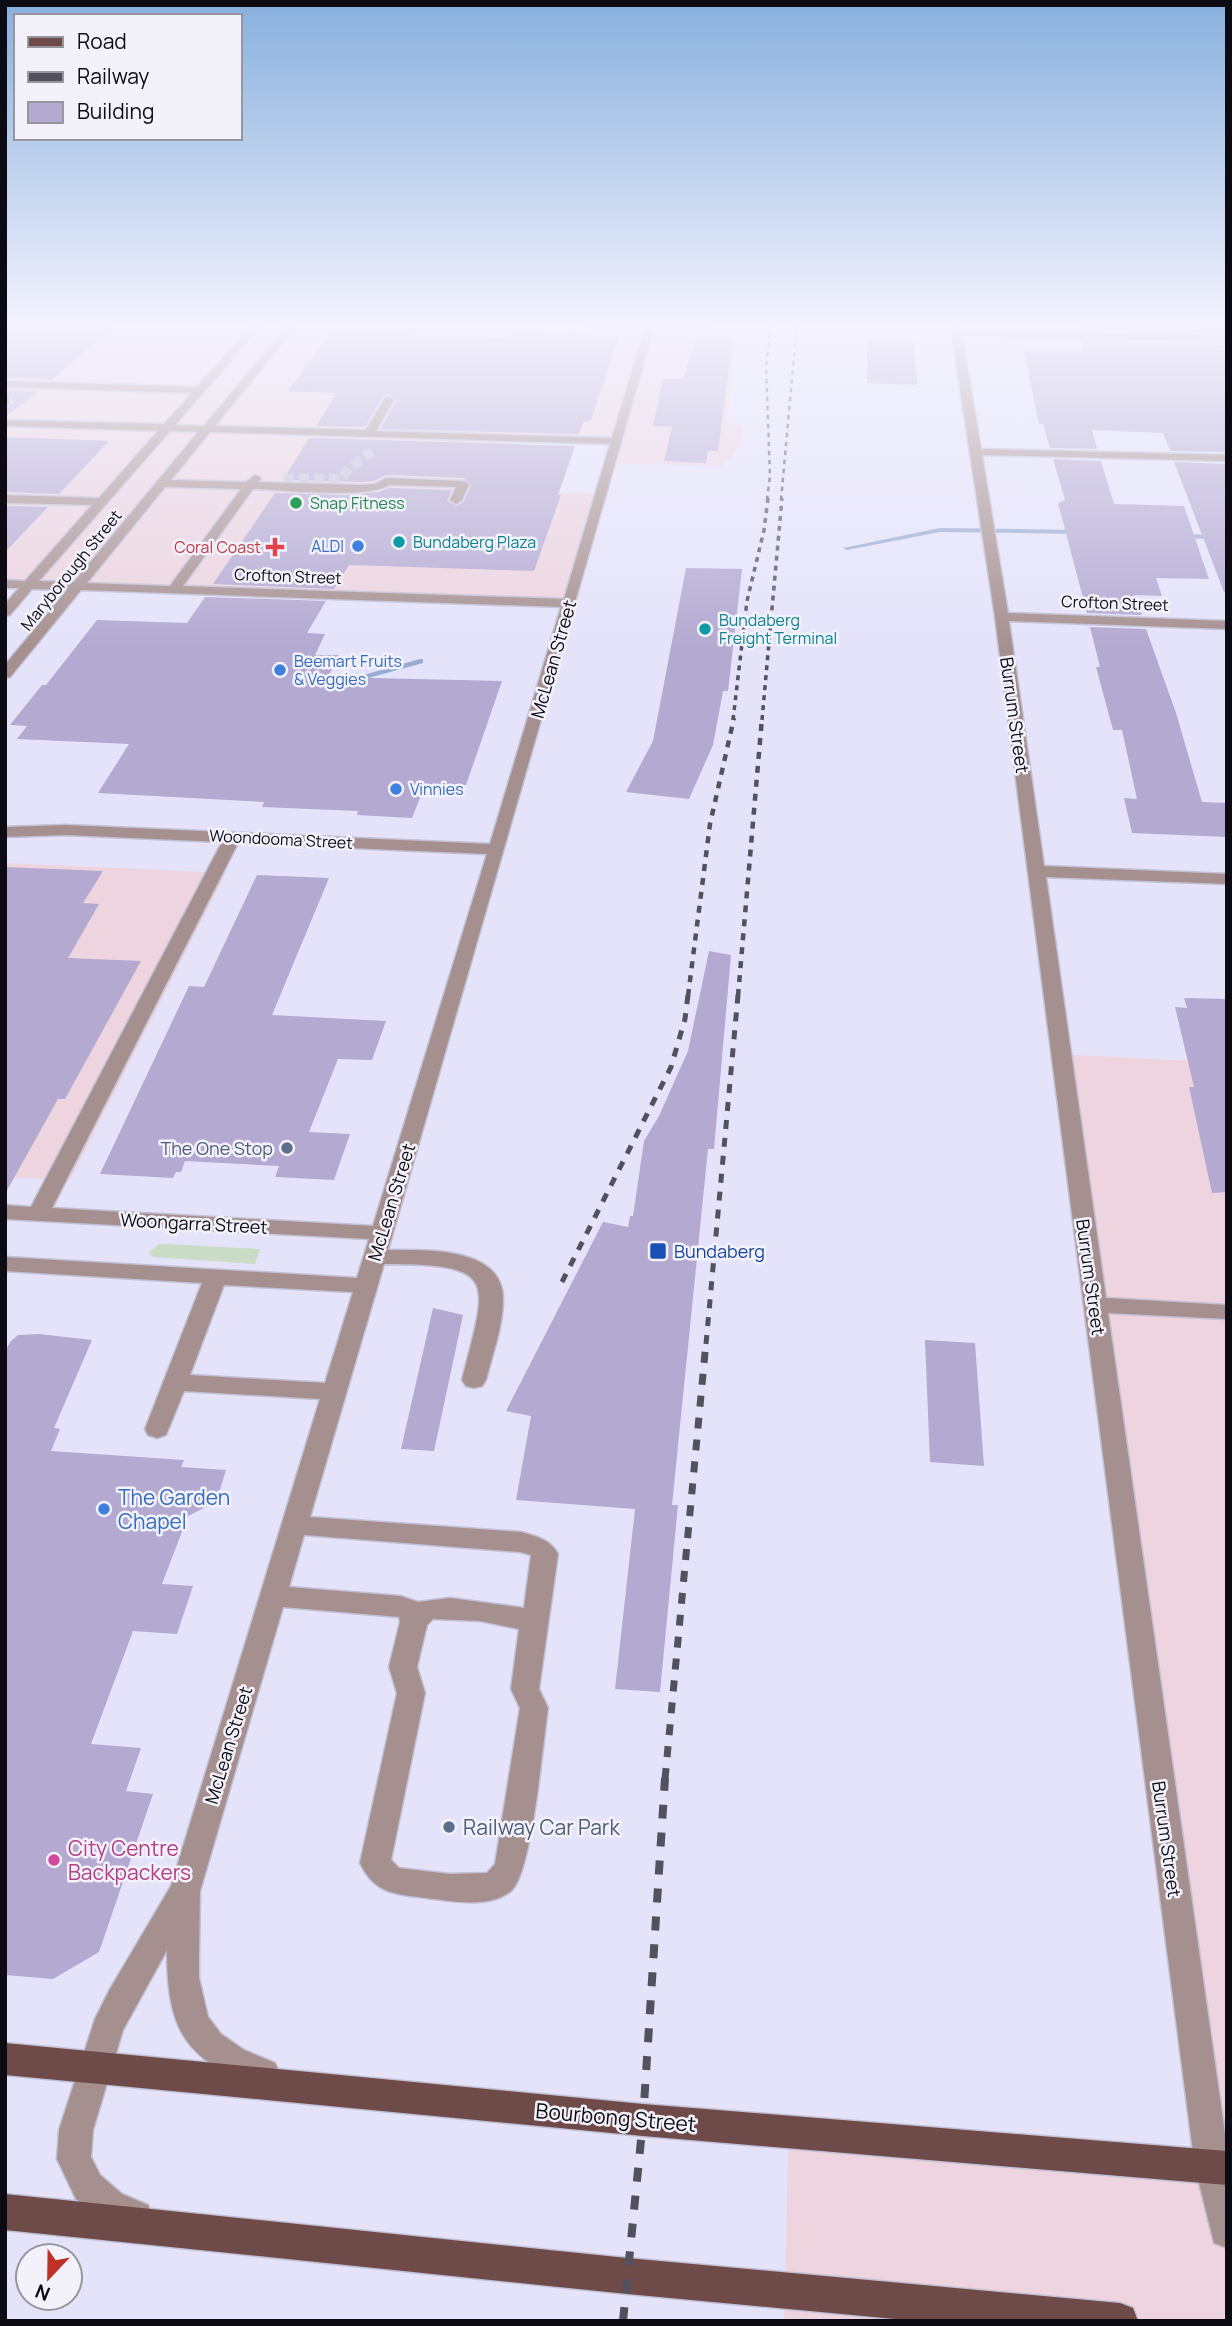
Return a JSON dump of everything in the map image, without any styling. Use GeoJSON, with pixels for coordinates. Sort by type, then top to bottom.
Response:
{"type":"FeatureCollection","features":[{"type":"Feature","properties":{"kind":"main road","name":"Bourbong Street"},"geometry":{"type":"LineString","coordinates":[[5,2059],[643,2120],[1219,2167]]}},
{"type":"Feature","properties":{"kind":"main road"},"geometry":{"type":"LineString","coordinates":[[5,2212],[627,2276],[1120,2321]]}},
{"type":"Feature","properties":{"kind":"street","name":"Maryborough Street"},"geometry":{"type":"LineString","coordinates":[[5,612],[164,432]]}},
{"type":"Feature","properties":{"kind":"street","name":"Maryborough Street"},"geometry":{"type":"LineString","coordinates":[[5,674],[206,432]]}},
{"type":"Feature","properties":{"kind":"street"},"geometry":{"type":"LineString","coordinates":[[293,432],[616,441]]}},
{"type":"Feature","properties":{"kind":"street","name":"McLean Street"},"geometry":{"type":"LineString","coordinates":[[156,2226],[110,2206],[88,2187],[74,2159],[76,2130],[107,2030],[121,1999],[185,1890],[497,849],[619,432]]}},
{"type":"Feature","properties":{"kind":"street","name":"Burrum Street"},"geometry":{"type":"LineString","coordinates":[[974,432],[1002,617],[1095,1305],[1227,2230]]}},
{"type":"Feature","properties":{"kind":"street"},"geometry":{"type":"LineString","coordinates":[[374,447],[375,434]]}},
{"type":"Feature","properties":{"kind":"street"},"geometry":{"type":"LineString","coordinates":[[977,452],[1227,458]]}},
{"type":"Feature","properties":{"kind":"street"},"geometry":{"type":"LineString","coordinates":[[174,589],[256,477],[284,478]]}},
{"type":"Feature","properties":{"kind":"street"},"geometry":{"type":"LineString","coordinates":[[162,483],[368,489],[382,486],[386,481],[463,484],[456,500]]}},
{"type":"Feature","properties":{"kind":"street"},"geometry":{"type":"LineString","coordinates":[[5,499],[103,502]]}},
{"type":"Feature","properties":{"kind":"street","name":"Crofton Street"},"geometry":{"type":"LineString","coordinates":[[5,584],[569,603]]}},
{"type":"Feature","properties":{"kind":"street","name":"Crofton Street"},"geometry":{"type":"LineString","coordinates":[[1002,617],[1227,625]]}},
{"type":"Feature","properties":{"kind":"street","name":"Woondooma Street"},"geometry":{"type":"LineString","coordinates":[[5,820],[66,830]]}},
{"type":"Feature","properties":{"kind":"street","name":"Woondooma Street"},"geometry":{"type":"LineString","coordinates":[[5,832],[66,830],[497,849]]}},
{"type":"Feature","properties":{"kind":"street"},"geometry":{"type":"LineString","coordinates":[[38,1214],[233,837]]}},
{"type":"Feature","properties":{"kind":"street"},"geometry":{"type":"LineString","coordinates":[[1036,871],[1227,879]]}},
{"type":"Feature","properties":{"kind":"street","name":"Woongarra Street"},"geometry":{"type":"LineString","coordinates":[[5,1212],[382,1233]]}},
{"type":"Feature","properties":{"kind":"street"},"geometry":{"type":"LineString","coordinates":[[375,1256],[451,1261],[470,1265],[483,1272],[490,1282],[492,1298],[474,1380]]}},
{"type":"Feature","properties":{"kind":"street"},"geometry":{"type":"LineString","coordinates":[[5,1264],[366,1286]]}},
{"type":"Feature","properties":{"kind":"street"},"geometry":{"type":"LineString","coordinates":[[157,1429],[216,1277]]}},
{"type":"Feature","properties":{"kind":"street"},"geometry":{"type":"LineString","coordinates":[[1095,1305],[1227,1312]]}},
{"type":"Feature","properties":{"kind":"street"},"geometry":{"type":"LineString","coordinates":[[175,1382],[334,1392]]}},
{"type":"Feature","properties":{"kind":"street"},"geometry":{"type":"LineString","coordinates":[[295,1525],[531,1544],[545,1554],[545,1562],[534,1635],[525,1689],[534,1709],[507,1874],[499,1883],[477,1888],[388,1878],[375,1863],[376,1853],[411,1693],[403,1667],[414,1622],[423,1612],[436,1608],[511,1614],[527,1619],[532,1625],[534,1635]]}},
{"type":"Feature","properties":{"kind":"street"},"geometry":{"type":"LineString","coordinates":[[274,1596],[400,1606],[411,1611],[414,1622]]}},
{"type":"Feature","properties":{"kind":"street"},"geometry":{"type":"LineString","coordinates":[[185,1890],[183,1973],[188,2013],[202,2039],[224,2059],[306,2087]]}},
{"type":"Feature","properties":{"kind":"shaded area","name":"Bundaberg Plaza"},"geometry":{"type":"Polygon","coordinates":[[[5,432],[741,432],[741,443],[721,466],[609,463],[615,442],[519,439],[497,491],[600,494],[567,602],[5,582],[5,432]]]}},
{"type":"Feature","properties":{"kind":"shaded area"},"geometry":{"type":"Polygon","coordinates":[[[5,863],[226,873],[70,1180],[5,1177],[5,863]]]}},
{"type":"Feature","properties":{"kind":"shaded area"},"geometry":{"type":"Polygon","coordinates":[[[1058,1054],[1227,1063],[1227,2321],[784,2321],[789,2123],[1202,2158],[1058,1054]]]}},
{"type":"Feature","properties":{"kind":"green space"},"geometry":{"type":"Polygon","coordinates":[[[159,1244],[260,1249],[255,1264],[153,1257],[149,1252],[159,1244]]]}},
{"type":"Feature","properties":{"kind":"building"},"geometry":{"type":"Polygon","coordinates":[[[481,432],[580,432],[579,434],[481,432]]]}},
{"type":"Feature","properties":{"kind":"building"},"geometry":{"type":"Polygon","coordinates":[[[671,432],[721,432],[718,451],[708,451],[706,463],[664,461],[671,432]]]}},
{"type":"Feature","properties":{"kind":"building"},"geometry":{"type":"Polygon","coordinates":[[[1045,432],[1092,432],[1097,449],[1050,448],[1045,432]]]}},
{"type":"Feature","properties":{"kind":"building"},"geometry":{"type":"Polygon","coordinates":[[[1129,432],[1227,432],[1227,452],[1170,451],[1163,433],[1129,432]]]}},
{"type":"Feature","properties":{"kind":"building"},"geometry":{"type":"Polygon","coordinates":[[[5,437],[109,441],[59,494],[5,492],[5,437]]]}},
{"type":"Feature","properties":{"kind":"building"},"geometry":{"type":"Polygon","coordinates":[[[309,438],[575,446],[534,571],[349,565],[334,589],[213,584],[275,493],[345,495],[379,492],[389,488],[452,490],[447,501],[457,506],[464,501],[471,485],[463,478],[386,475],[374,481],[362,482],[283,480],[309,438]]]}},
{"type":"Feature","properties":{"kind":"building"},"geometry":{"type":"Polygon","coordinates":[[[1053,459],[1101,461],[1114,504],[1184,506],[1209,579],[1156,578],[1162,596],[1135,595],[1142,615],[1087,613],[1058,503],[1065,500],[1053,459]]]}},
{"type":"Feature","properties":{"kind":"building"},"geometry":{"type":"Polygon","coordinates":[[[1174,462],[1227,464],[1227,591],[1224,592],[1174,462]]]}},
{"type":"Feature","properties":{"kind":"building"},"geometry":{"type":"Polygon","coordinates":[[[5,506],[48,507],[5,552],[5,506]]]}},
{"type":"Feature","properties":{"kind":"building"},"geometry":{"type":"Polygon","coordinates":[[[686,568],[742,569],[728,691],[723,691],[713,745],[689,799],[626,792],[653,741],[686,568]]]}},
{"type":"Feature","properties":{"kind":"building"},"geometry":{"type":"Polygon","coordinates":[[[205,597],[326,601],[307,633],[325,634],[315,655],[339,655],[328,677],[502,681],[466,785],[445,784],[422,793],[412,818],[357,815],[358,811],[262,807],[264,802],[98,793],[129,744],[17,739],[27,726],[10,725],[42,685],[46,685],[97,620],[187,623],[205,597]]]}},
{"type":"Feature","properties":{"kind":"building"},"geometry":{"type":"Polygon","coordinates":[[[1090,627],[1146,629],[1176,713],[1202,802],[1227,803],[1227,837],[1132,833],[1124,798],[1137,799],[1122,730],[1113,730],[1096,667],[1100,667],[1090,627]]]}},
{"type":"Feature","properties":{"kind":"building"},"geometry":{"type":"Polygon","coordinates":[[[5,867],[103,871],[83,903],[99,904],[68,958],[141,961],[65,1099],[58,1099],[5,1194],[5,867]]]}},
{"type":"Feature","properties":{"kind":"building"},"geometry":{"type":"Polygon","coordinates":[[[257,875],[329,878],[272,1015],[386,1021],[372,1060],[338,1059],[309,1132],[350,1134],[334,1180],[275,1177],[279,1166],[185,1161],[181,1172],[176,1172],[173,1178],[100,1174],[189,986],[204,987],[257,875]]]}},
{"type":"Feature","properties":{"kind":"building"},"geometry":{"type":"Polygon","coordinates":[[[709,951],[731,955],[714,1149],[708,1149],[672,1505],[678,1505],[660,1692],[615,1689],[635,1509],[516,1500],[531,1416],[506,1411],[603,1222],[628,1227],[630,1216],[633,1216],[644,1141],[659,1116],[688,1051],[709,951]]]}},
{"type":"Feature","properties":{"kind":"building"},"geometry":{"type":"Polygon","coordinates":[[[1184,998],[1227,999],[1227,1192],[1212,1193],[1189,1087],[1194,1087],[1175,1007],[1187,1008],[1184,998]]]}},
{"type":"Feature","properties":{"kind":"building"},"geometry":{"type":"Polygon","coordinates":[[[433,1308],[463,1315],[434,1451],[401,1449],[433,1308]]]}},
{"type":"Feature","properties":{"kind":"building"},"geometry":{"type":"Polygon","coordinates":[[[39,1334],[92,1340],[54,1428],[60,1429],[51,1451],[184,1460],[181,1467],[226,1470],[216,1502],[188,1516],[162,1584],[193,1586],[177,1634],[133,1631],[91,1744],[141,1748],[126,1791],[153,1794],[99,1952],[53,1979],[5,1975],[5,1351],[18,1335],[39,1334]]]}},
{"type":"Feature","properties":{"kind":"building"},"geometry":{"type":"Polygon","coordinates":[[[925,1340],[975,1343],[984,1466],[930,1462],[925,1340]]]}},
{"type":"Feature","properties":{"kind":"waterway"},"geometry":{"type":"LineString","coordinates":[[847,548],[940,530],[1079,532]]}},
{"type":"Feature","properties":{"kind":"waterway"},"geometry":{"type":"LineString","coordinates":[[1178,536],[1219,537]]}},
{"type":"Feature","properties":{"kind":"waterway"},"geometry":{"type":"LineString","coordinates":[[343,682],[420,661]]}},
{"type":"Feature","properties":{"kind":"tunnel"},"geometry":{"type":"LineString","coordinates":[[284,478],[341,479],[349,468],[372,451]]}},
{"type":"Feature","properties":{"kind":"railway"},"geometry":{"type":"LineString","coordinates":[[767,500],[770,476],[768,432]]}},
{"type":"Feature","properties":{"kind":"railway"},"geometry":{"type":"LineString","coordinates":[[781,500],[787,432]]}},
{"type":"Feature","properties":{"kind":"railway"},"geometry":{"type":"LineString","coordinates":[[733,720],[747,601],[764,530],[768,498]]}},
{"type":"Feature","properties":{"kind":"railway"},"geometry":{"type":"LineString","coordinates":[[762,720],[782,498]]}},
{"type":"Feature","properties":{"kind":"railway"},"geometry":{"type":"LineString","coordinates":[[688,996],[710,824],[734,718]]}},
{"type":"Feature","properties":{"kind":"railway"},"geometry":{"type":"LineString","coordinates":[[738,996],[762,718]]}},
{"type":"Feature","properties":{"kind":"railway"},"geometry":{"type":"LineString","coordinates":[[562,1282],[671,1067],[685,1019],[688,995]]}},
{"type":"Feature","properties":{"kind":"railway"},"geometry":{"type":"LineString","coordinates":[[706,1344],[738,995]]}},
{"type":"Feature","properties":{"kind":"railway"},"geometry":{"type":"LineString","coordinates":[[665,1779],[706,1342]]}},
{"type":"Feature","properties":{"kind":"railway"},"geometry":{"type":"LineString","coordinates":[[623,2321],[643,2120],[665,1778]]}},
{"type":"Feature","properties":{"kind":"place","name":"Snap Fitness"},"geometry":{"type":"Point","coordinates":[296,503]}},
{"type":"Feature","properties":{"kind":"place","name":"Bundaberg Plaza"},"geometry":{"type":"Point","coordinates":[399,542]}},
{"type":"Feature","properties":{"kind":"place","name":"ALDI"},"geometry":{"type":"Point","coordinates":[358,546]}},
{"type":"Feature","properties":{"kind":"place","name":"Coral Coast"},"geometry":{"type":"Point","coordinates":[275,547]}},
{"type":"Feature","properties":{"kind":"place","name":"Bundaberg Freight Terminal"},"geometry":{"type":"Point","coordinates":[705,629]}},
{"type":"Feature","properties":{"kind":"place","name":"Beemart Fruits & Veggies"},"geometry":{"type":"Point","coordinates":[280,670]}},
{"type":"Feature","properties":{"kind":"place","name":"Vinnies"},"geometry":{"type":"Point","coordinates":[396,789]}},
{"type":"Feature","properties":{"kind":"place","name":"The One Stop"},"geometry":{"type":"Point","coordinates":[287,1148]}},
{"type":"Feature","properties":{"kind":"place","name":"Bundaberg"},"geometry":{"type":"Point","coordinates":[658,1251]}},
{"type":"Feature","properties":{"kind":"place","name":"The Garden Chapel"},"geometry":{"type":"Point","coordinates":[104,1509]}},
{"type":"Feature","properties":{"kind":"place","name":"Railway Car Park"},"geometry":{"type":"Point","coordinates":[449,1827]}},
{"type":"Feature","properties":{"kind":"place","name":"City Centre Backpackers"},"geometry":{"type":"Point","coordinates":[54,1860]}}]}
